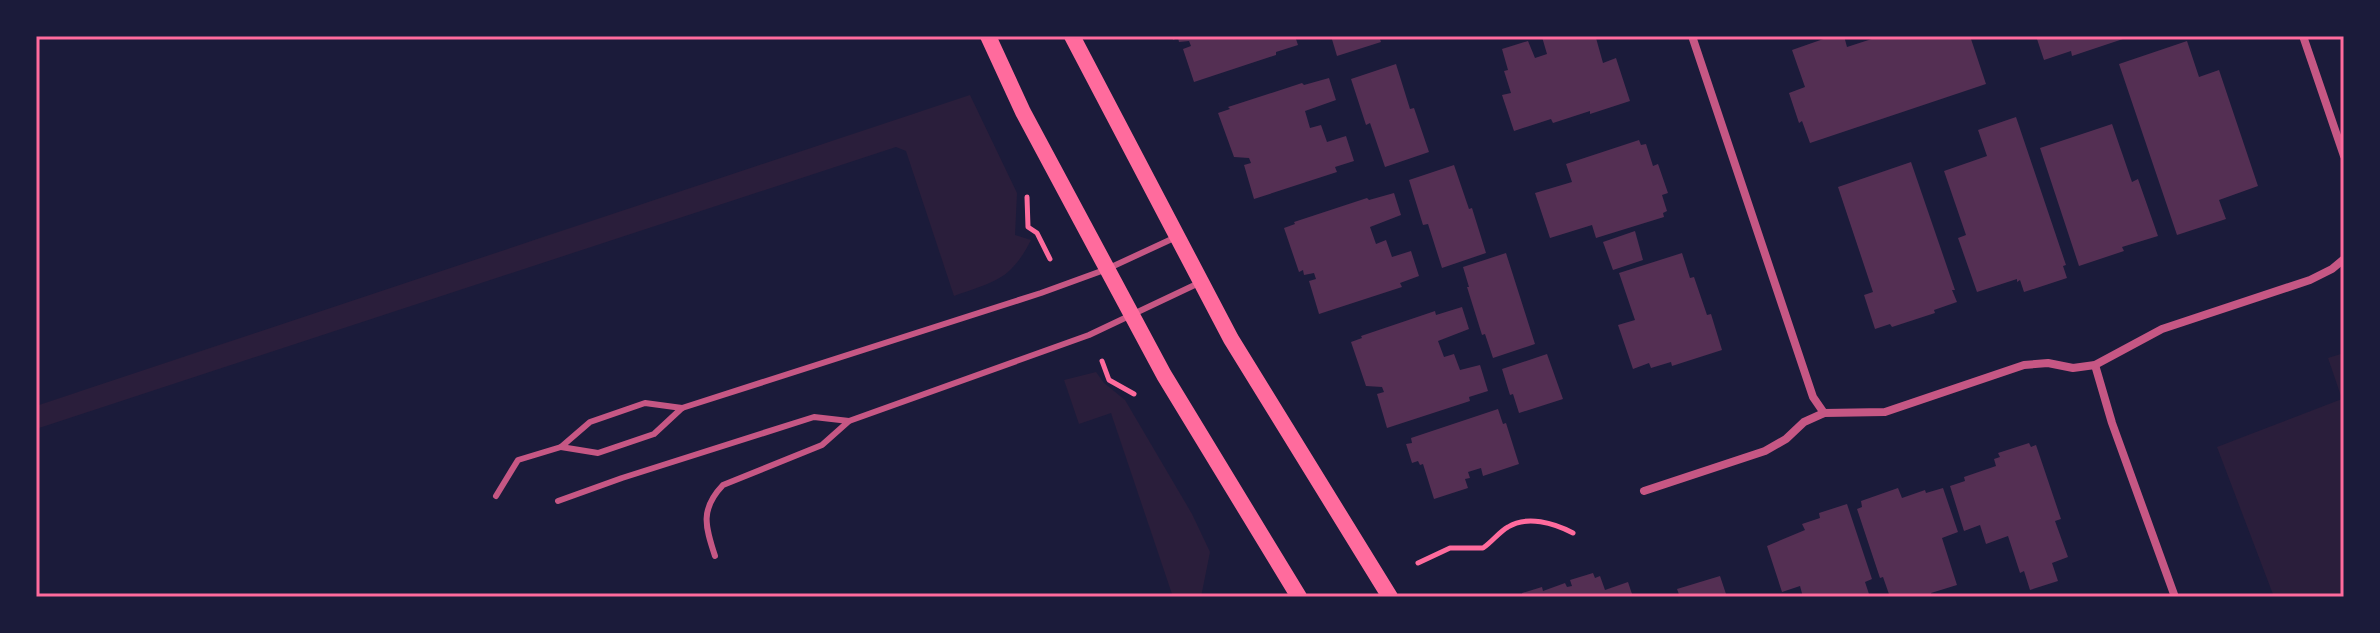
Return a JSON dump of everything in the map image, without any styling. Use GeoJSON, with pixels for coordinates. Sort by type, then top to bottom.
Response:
{"type":"FeatureCollection","features":[{"type":"Feature","properties":{"kind":"main road"},"geometry":{"type":"LineString","coordinates":[[988,36],[1023,112],[1164,375],[1299,597]]}},
{"type":"Feature","properties":{"kind":"main road"},"geometry":{"type":"LineString","coordinates":[[1072,36],[1231,339],[1390,597]]}},
{"type":"Feature","properties":{"kind":"street"},"geometry":{"type":"LineString","coordinates":[[1692,36],[1813,397],[1824,413]]}},
{"type":"Feature","properties":{"kind":"street"},"geometry":{"type":"LineString","coordinates":[[2303,36],[2344,156]]}},
{"type":"Feature","properties":{"kind":"street"},"geometry":{"type":"LineString","coordinates":[[1644,491],[1765,451],[1786,439],[1804,422],[1824,413],[1885,412],[2024,365],[2048,363],[2073,368],[2095,365],[2162,329],[2310,280],[2344,259]]}},
{"type":"Feature","properties":{"kind":"street"},"geometry":{"type":"LineString","coordinates":[[2095,365],[2112,423],[2175,597]]}},
{"type":"Feature","properties":{"kind":"lane"},"geometry":{"type":"LineString","coordinates":[[561,447],[598,453],[654,434],[682,408],[1107,269],[1177,237]]}},
{"type":"Feature","properties":{"kind":"lane"},"geometry":{"type":"LineString","coordinates":[[715,556],[706,529],[706,515],[711,497],[723,485],[822,445],[849,421],[1089,335],[1201,282]]}},
{"type":"Feature","properties":{"kind":"lane"},"geometry":{"type":"LineString","coordinates":[[496,496],[518,460],[561,447],[590,422],[645,403],[682,408]]}},
{"type":"Feature","properties":{"kind":"lane"},"geometry":{"type":"LineString","coordinates":[[558,501],[814,417],[849,421]]}},
{"type":"Feature","properties":{"kind":"path"},"geometry":{"type":"LineString","coordinates":[[1418,563],[1450,548],[1483,548],[1505,529],[1526,521],[1562,527],[1573,533]]}},
{"type":"Feature","properties":{"kind":"shaded area"},"geometry":{"type":"Polygon","coordinates":[[[970,95],[1017,193],[1015,235],[1031,240],[1008,272],[980,287],[954,296],[906,151],[896,147],[36,429],[36,406],[970,95]]]}},
{"type":"Feature","properties":{"kind":"shaded area"},"geometry":{"type":"Polygon","coordinates":[[[2344,353],[2344,597],[2274,597],[2217,447],[2342,399],[2328,358],[2344,353]]]}},
{"type":"Feature","properties":{"kind":"shaded area"},"geometry":{"type":"Polygon","coordinates":[[[1096,372],[1125,400],[1192,514],[1210,552],[1201,597],[1173,597],[1111,413],[1079,424],[1064,380],[1096,372]]]}},
{"type":"Feature","properties":{"kind":"building"},"geometry":{"type":"Polygon","coordinates":[[[1172,36],[1295,36],[1298,45],[1194,82],[1183,49],[1191,46],[1189,41],[1179,42],[1172,36]]]}},
{"type":"Feature","properties":{"kind":"building"},"geometry":{"type":"Polygon","coordinates":[[[1331,36],[1379,36],[1381,42],[1337,56],[1331,36]]]}},
{"type":"Feature","properties":{"kind":"building"},"geometry":{"type":"Polygon","coordinates":[[[1832,36],[1844,36],[1847,47],[1881,36],[1970,36],[1986,84],[1810,143],[1789,93],[1805,87],[1792,50],[1832,36]]]}},
{"type":"Feature","properties":{"kind":"building"},"geometry":{"type":"Polygon","coordinates":[[[2036,36],[2129,37],[2072,56],[2071,51],[2044,60],[2036,36]]]}},
{"type":"Feature","properties":{"kind":"building"},"geometry":{"type":"Polygon","coordinates":[[[1542,37],[1596,38],[1603,63],[1616,58],[1630,101],[1590,114],[1590,111],[1553,123],[1551,119],[1514,131],[1502,95],[1511,93],[1504,71],[1508,70],[1502,49],[1528,41],[1535,58],[1547,54],[1542,37]]]}},
{"type":"Feature","properties":{"kind":"building"},"geometry":{"type":"Polygon","coordinates":[[[2187,41],[2199,77],[2219,70],[2258,186],[2219,200],[2226,219],[2177,235],[2119,64],[2187,41]]]}},
{"type":"Feature","properties":{"kind":"building"},"geometry":{"type":"Polygon","coordinates":[[[1396,64],[1410,109],[1414,108],[1429,152],[1385,167],[1370,123],[1366,125],[1351,79],[1396,64]]]}},
{"type":"Feature","properties":{"kind":"building"},"geometry":{"type":"Polygon","coordinates":[[[1329,78],[1336,100],[1305,111],[1310,128],[1321,125],[1327,142],[1346,136],[1354,161],[1335,167],[1337,172],[1254,199],[1244,165],[1251,163],[1249,158],[1234,157],[1218,113],[1302,83],[1329,78]]]}},
{"type":"Feature","properties":{"kind":"building"},"geometry":{"type":"Polygon","coordinates":[[[2016,117],[2066,265],[2063,266],[2067,278],[2024,292],[2017,279],[1977,292],[1958,238],[1966,235],[1944,171],[1987,156],[1978,130],[2016,117]]]}},
{"type":"Feature","properties":{"kind":"building"},"geometry":{"type":"Polygon","coordinates":[[[2112,124],[2132,182],[2138,179],[2158,236],[2122,247],[2124,251],[2079,266],[2040,148],[2112,124]]]}},
{"type":"Feature","properties":{"kind":"building"},"geometry":{"type":"Polygon","coordinates":[[[1639,140],[1641,145],[1646,144],[1653,166],[1658,164],[1668,193],[1662,195],[1667,211],[1663,213],[1664,217],[1596,238],[1592,225],[1550,238],[1535,193],[1572,182],[1566,164],[1639,140]]]}},
{"type":"Feature","properties":{"kind":"building"},"geometry":{"type":"Polygon","coordinates":[[[1911,162],[1957,302],[1934,310],[1935,313],[1892,327],[1890,324],[1875,329],[1864,295],[1873,292],[1838,187],[1911,162]]]}},
{"type":"Feature","properties":{"kind":"building"},"geometry":{"type":"Polygon","coordinates":[[[1454,165],[1486,253],[1442,268],[1428,224],[1423,225],[1409,180],[1454,165]]]}},
{"type":"Feature","properties":{"kind":"building"},"geometry":{"type":"Polygon","coordinates":[[[1394,193],[1401,215],[1370,227],[1376,244],[1386,240],[1392,257],[1411,251],[1419,276],[1400,283],[1402,287],[1319,314],[1309,281],[1316,279],[1314,273],[1304,275],[1303,270],[1299,272],[1284,228],[1367,198],[1394,193]]]}},
{"type":"Feature","properties":{"kind":"building"},"geometry":{"type":"Polygon","coordinates":[[[1635,231],[1643,260],[1613,270],[1603,242],[1635,231]]]}},
{"type":"Feature","properties":{"kind":"building"},"geometry":{"type":"Polygon","coordinates":[[[1506,253],[1535,344],[1493,358],[1485,334],[1482,335],[1463,267],[1506,253]]]}},
{"type":"Feature","properties":{"kind":"building"},"geometry":{"type":"Polygon","coordinates":[[[1682,253],[1707,315],[1711,314],[1722,350],[1672,366],[1671,362],[1651,368],[1649,363],[1633,369],[1618,325],[1635,320],[1619,273],[1682,253]]]}},
{"type":"Feature","properties":{"kind":"building"},"geometry":{"type":"Polygon","coordinates":[[[1462,307],[1469,329],[1438,341],[1444,357],[1454,354],[1460,370],[1480,365],[1488,391],[1469,397],[1470,401],[1387,428],[1377,394],[1384,392],[1382,387],[1366,386],[1351,342],[1435,311],[1436,315],[1462,307]]]}},
{"type":"Feature","properties":{"kind":"building"},"geometry":{"type":"Polygon","coordinates":[[[1547,354],[1563,399],[1519,413],[1502,369],[1547,354]]]}},
{"type":"Feature","properties":{"kind":"building"},"geometry":{"type":"Polygon","coordinates":[[[1498,409],[1503,424],[1506,423],[1519,464],[1483,476],[1481,468],[1468,472],[1470,478],[1465,479],[1468,488],[1434,499],[1423,464],[1420,465],[1418,461],[1412,463],[1406,444],[1412,443],[1411,438],[1498,409]]]}},
{"type":"Feature","properties":{"kind":"building"},"geometry":{"type":"Polygon","coordinates":[[[2029,443],[2031,447],[2036,445],[2061,519],[2055,521],[2068,557],[2052,563],[2058,581],[2030,590],[2024,571],[2020,573],[2008,536],[1986,544],[1980,525],[1964,531],[1950,486],[1965,481],[1964,477],[1996,466],[1994,459],[2000,457],[1998,453],[2029,443]]]}},
{"type":"Feature","properties":{"kind":"building"},"geometry":{"type":"Polygon","coordinates":[[[1898,488],[1902,498],[1943,488],[1958,532],[1942,538],[1957,585],[1931,593],[1932,597],[1890,597],[1883,577],[1880,578],[1857,509],[1862,507],[1861,501],[1898,488]]]}},
{"type":"Feature","properties":{"kind":"building"},"geometry":{"type":"Polygon","coordinates":[[[1847,504],[1872,579],[1865,582],[1870,597],[1803,597],[1800,586],[1782,592],[1767,546],[1805,530],[1802,524],[1820,518],[1819,513],[1847,504]]]}},
{"type":"Feature","properties":{"kind":"building"},"geometry":{"type":"Polygon","coordinates":[[[1593,573],[1595,578],[1600,576],[1605,590],[1628,582],[1633,597],[1523,597],[1522,593],[1542,587],[1543,591],[1565,583],[1567,587],[1572,586],[1570,580],[1593,573]]]}},
{"type":"Feature","properties":{"kind":"building"},"geometry":{"type":"Polygon","coordinates":[[[1720,576],[1727,597],[1680,597],[1677,589],[1720,576]]]}}]}
